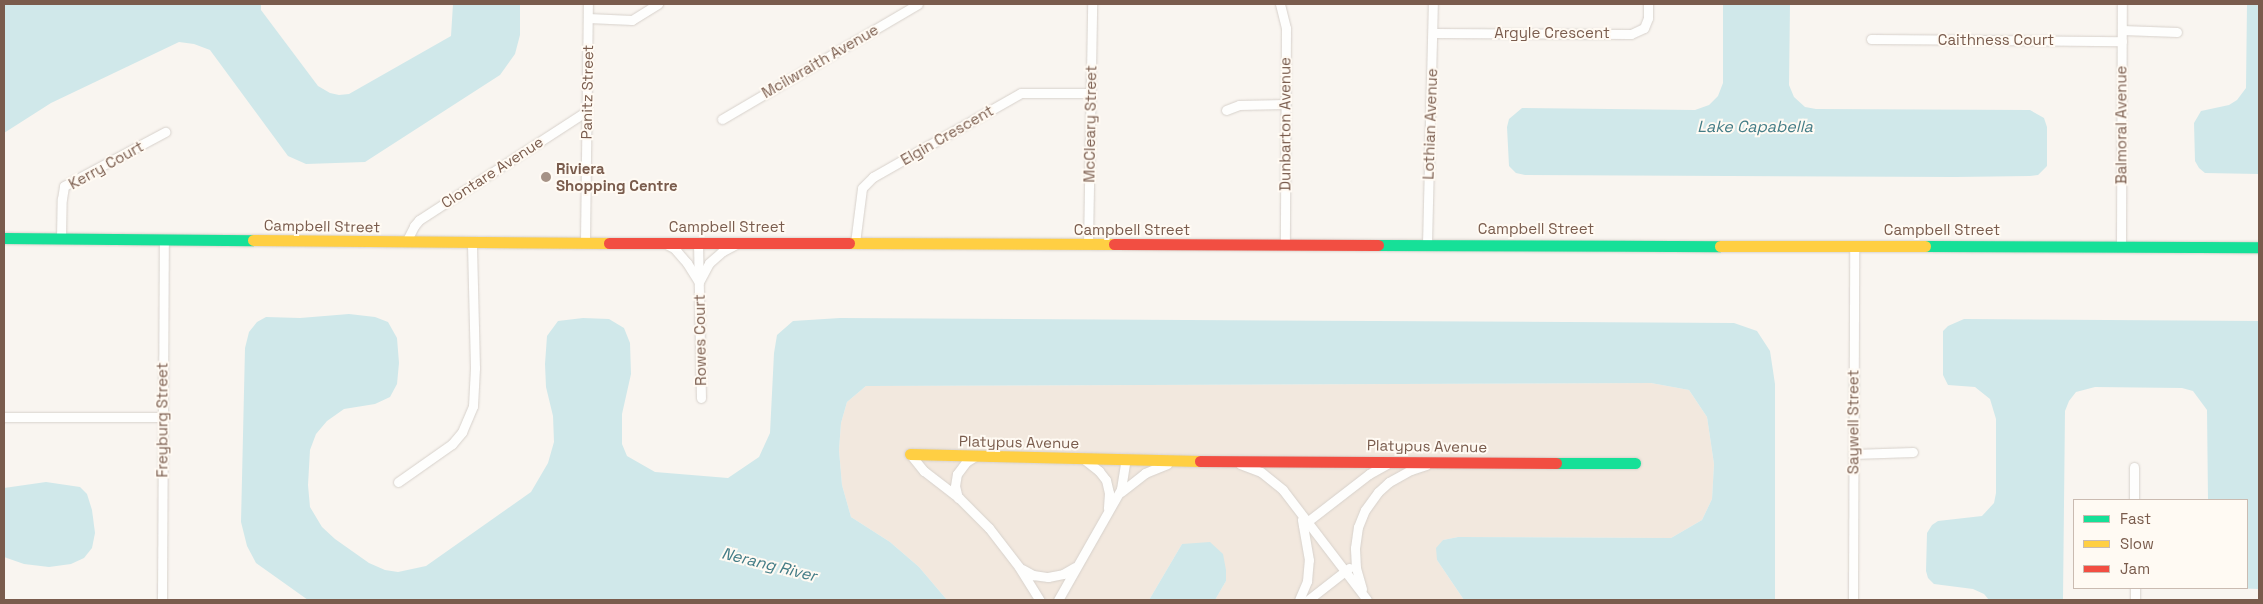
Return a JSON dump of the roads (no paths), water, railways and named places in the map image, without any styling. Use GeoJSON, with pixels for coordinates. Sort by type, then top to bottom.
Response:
{"type":"FeatureCollection","features":[{"type":"Feature","properties":{"kind":"street","name":"Panitz Street"},"geometry":{"type":"LineString","coordinates":[[585,241],[588,4]]}},
{"type":"Feature","properties":{"kind":"street"},"geometry":{"type":"LineString","coordinates":[[588,18],[632,20],[658,4]]}},
{"type":"Feature","properties":{"kind":"street","name":"Mcilwraith Avenue"},"geometry":{"type":"LineString","coordinates":[[722,118],[918,4]]}},
{"type":"Feature","properties":{"kind":"street","name":"McCleary Street"},"geometry":{"type":"LineString","coordinates":[[1088,244],[1092,4]]}},
{"type":"Feature","properties":{"kind":"street","name":"Dunbarton Avenue"},"geometry":{"type":"LineString","coordinates":[[1280,4],[1286,28],[1286,245]]}},
{"type":"Feature","properties":{"kind":"street","name":"Lothian Avenue"},"geometry":{"type":"LineString","coordinates":[[1427,244],[1433,4]]}},
{"type":"Feature","properties":{"kind":"street","name":"Argyle Crescent"},"geometry":{"type":"LineString","coordinates":[[1433,33],[1631,34],[1644,28],[1648,18],[1648,4]]}},
{"type":"Feature","properties":{"kind":"street","name":"Balmoral Avenue"},"geometry":{"type":"LineString","coordinates":[[2121,246],[2122,4]]}},
{"type":"Feature","properties":{"kind":"street"},"geometry":{"type":"LineString","coordinates":[[2122,30],[2177,32]]}},
{"type":"Feature","properties":{"kind":"street","name":"Caithness Court"},"geometry":{"type":"LineString","coordinates":[[1871,39],[2122,41]]}},
{"type":"Feature","properties":{"kind":"street","name":"Elgin Crescent"},"geometry":{"type":"LineString","coordinates":[[856,243],[862,188],[873,177],[1021,93],[1091,93]]}},
{"type":"Feature","properties":{"kind":"street"},"geometry":{"type":"LineString","coordinates":[[1226,110],[1239,105],[1285,104]]}},
{"type":"Feature","properties":{"kind":"street","name":"Clontare Avenue"},"geometry":{"type":"LineString","coordinates":[[406,242],[419,220],[588,111]]}},
{"type":"Feature","properties":{"kind":"street","name":"Kerry Court"},"geometry":{"type":"LineString","coordinates":[[61,238],[64,186],[166,132]]}},
{"type":"Feature","properties":{"kind":"street","name":"Campbell Street"},"geometry":{"type":"LineString","coordinates":[[4,238],[406,242],[472,240],[1286,245],[1854,244],[2259,247]]}},
{"type":"Feature","properties":{"kind":"street","name":"Freyburg Street"},"geometry":{"type":"LineString","coordinates":[[162,600],[164,239]]}},
{"type":"Feature","properties":{"kind":"street"},"geometry":{"type":"LineString","coordinates":[[398,482],[452,444],[462,432],[471,413],[475,368],[472,240]]}},
{"type":"Feature","properties":{"kind":"street","name":"Rowes Court"},"geometry":{"type":"LineString","coordinates":[[661,242],[674,248],[688,263],[698,282]]}},
{"type":"Feature","properties":{"kind":"street","name":"Rowes Court"},"geometry":{"type":"LineString","coordinates":[[698,242],[701,398]]}},
{"type":"Feature","properties":{"kind":"street","name":"Rowes Court"},"geometry":{"type":"LineString","coordinates":[[698,282],[709,263],[723,251],[741,242]]}},
{"type":"Feature","properties":{"kind":"street","name":"Saywell Street"},"geometry":{"type":"LineString","coordinates":[[1853,600],[1854,244]]}},
{"type":"Feature","properties":{"kind":"street"},"geometry":{"type":"LineString","coordinates":[[4,417],[162,417]]}},
{"type":"Feature","properties":{"kind":"street"},"geometry":{"type":"LineString","coordinates":[[1853,454],[1913,452]]}},
{"type":"Feature","properties":{"kind":"street"},"geometry":{"type":"LineString","coordinates":[[910,454],[924,471],[958,498],[989,528],[1020,568],[1040,600]]}},
{"type":"Feature","properties":{"kind":"street","name":"Platypus Avenue"},"geometry":{"type":"LineString","coordinates":[[910,454],[1179,460],[1635,463]]}},
{"type":"Feature","properties":{"kind":"street"},"geometry":{"type":"LineString","coordinates":[[958,498],[955,484],[959,470],[966,462],[980,456]]}},
{"type":"Feature","properties":{"kind":"street"},"geometry":{"type":"LineString","coordinates":[[1074,457],[1092,464],[1104,477],[1109,496],[1106,515]]}},
{"type":"Feature","properties":{"kind":"street"},"geometry":{"type":"LineString","coordinates":[[1058,600],[1122,485],[1126,459]]}},
{"type":"Feature","properties":{"kind":"street"},"geometry":{"type":"LineString","coordinates":[[1115,498],[1145,473],[1179,460]]}},
{"type":"Feature","properties":{"kind":"street","name":"Platypus Avenue"},"geometry":{"type":"LineString","coordinates":[[1218,460],[1238,463],[1260,472],[1277,485],[1298,510],[1305,524]]}},
{"type":"Feature","properties":{"kind":"street"},"geometry":{"type":"LineString","coordinates":[[1305,524],[1375,470],[1400,461]]}},
{"type":"Feature","properties":{"kind":"street"},"geometry":{"type":"LineString","coordinates":[[1368,600],[1359,580],[1356,563],[1358,527],[1365,510],[1375,496],[1389,482],[1411,470],[1440,462]]}},
{"type":"Feature","properties":{"kind":"street"},"geometry":{"type":"LineString","coordinates":[[2134,467],[2134,499]]}},
{"type":"Feature","properties":{"kind":"street"},"geometry":{"type":"LineString","coordinates":[[1305,524],[1368,600]]}},
{"type":"Feature","properties":{"kind":"street"},"geometry":{"type":"LineString","coordinates":[[1300,600],[1309,560],[1305,524]]}},
{"type":"Feature","properties":{"kind":"street"},"geometry":{"type":"LineString","coordinates":[[1020,568],[1033,575],[1050,577],[1066,573],[1078,563]]}},
{"type":"Feature","properties":{"kind":"street"},"geometry":{"type":"LineString","coordinates":[[1308,600],[1356,563]]}},
{"type":"Feature","properties":{"kind":"water"},"geometry":{"type":"Polygon","coordinates":[[[4,4],[261,4],[261,10],[318,86],[330,93],[339,95],[349,94],[451,36],[453,4],[520,4],[520,35],[515,54],[500,75],[365,162],[306,164],[288,156],[210,50],[194,44],[179,42],[51,103],[4,133],[4,4]]]}},
{"type":"Feature","properties":{"kind":"water","name":"Lake Capabella"},"geometry":{"type":"Polygon","coordinates":[[[1723,4],[1790,4],[1789,85],[1794,97],[1805,107],[1816,109],[2030,110],[2044,118],[2047,127],[2047,166],[2038,175],[2030,176],[1955,177],[1525,175],[1516,173],[1509,166],[1507,127],[1509,119],[1522,108],[1695,110],[1709,105],[1718,96],[1723,83],[1723,4]]]}},
{"type":"Feature","properties":{"kind":"water"},"geometry":{"type":"Polygon","coordinates":[[[2247,4],[2259,4],[2259,174],[2205,173],[2195,161],[2194,123],[2201,111],[2229,105],[2237,100],[2246,88],[2247,4]]]}},
{"type":"Feature","properties":{"kind":"water","name":"Nerang River"},"geometry":{"type":"Polygon","coordinates":[[[349,314],[375,317],[388,322],[397,338],[399,363],[397,384],[390,397],[375,404],[344,409],[327,421],[316,434],[310,450],[308,485],[310,507],[322,527],[335,539],[369,563],[385,570],[398,572],[426,566],[531,492],[548,463],[554,442],[553,416],[546,387],[545,364],[547,336],[558,321],[583,318],[609,319],[624,328],[630,343],[631,374],[622,414],[622,444],[627,456],[655,472],[728,478],[759,457],[770,433],[774,353],[777,335],[793,321],[840,318],[1734,323],[1757,331],[1770,351],[1775,384],[1775,600],[1464,600],[1437,560],[1436,548],[1443,540],[1458,537],[1671,538],[1702,520],[1712,499],[1714,464],[1707,417],[1689,390],[1651,383],[866,386],[847,402],[841,423],[839,450],[842,485],[851,517],[890,542],[919,567],[947,600],[308,600],[256,563],[247,546],[241,522],[245,348],[249,332],[257,322],[266,317],[300,318],[349,314]]]}},
{"type":"Feature","properties":{"kind":"water"},"geometry":{"type":"Polygon","coordinates":[[[1964,319],[2259,321],[2259,589],[2248,589],[2248,499],[2208,499],[2207,410],[2193,391],[2182,388],[2095,387],[2076,392],[2069,401],[2065,411],[2063,600],[1989,600],[1984,594],[1973,589],[1934,584],[1928,578],[1926,571],[1927,533],[1932,525],[1938,521],[1982,516],[1994,503],[1996,493],[1996,419],[1990,399],[1975,387],[1948,385],[1943,375],[1943,331],[1948,326],[1964,319]]]}},
{"type":"Feature","properties":{"kind":"water"},"geometry":{"type":"Polygon","coordinates":[[[46,482],[80,487],[87,494],[92,510],[95,533],[92,548],[84,558],[71,564],[49,567],[24,564],[4,557],[4,488],[46,482]]]}},
{"type":"Feature","properties":{"kind":"water"},"geometry":{"type":"Polygon","coordinates":[[[1210,542],[1223,554],[1226,570],[1226,581],[1215,600],[1149,600],[1182,544],[1210,542]]]}},
{"type":"Feature","properties":{"kind":"place","name":"Riviera Shopping Centre"},"geometry":{"type":"Point","coordinates":[546,177]}}]}
